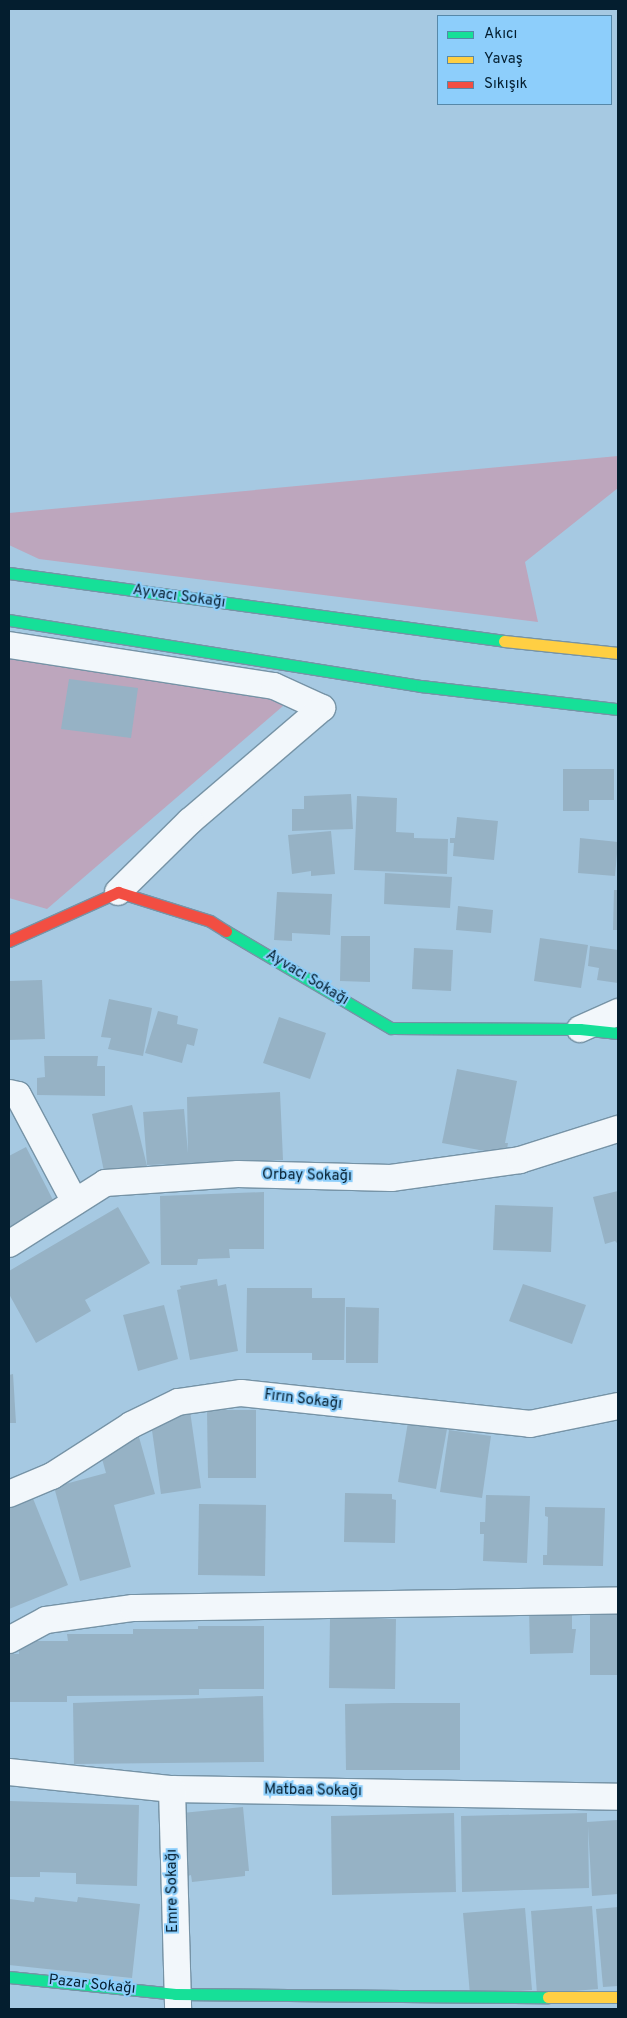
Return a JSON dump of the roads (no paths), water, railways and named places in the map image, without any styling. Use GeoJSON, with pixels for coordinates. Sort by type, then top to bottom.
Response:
{"type":"FeatureCollection","features":[{"type":"Feature","properties":{"kind":"main road","name":"Ayvacı Sokağı"},"geometry":{"type":"LineString","coordinates":[[9,573],[453,635],[618,653]]}},
{"type":"Feature","properties":{"kind":"main road"},"geometry":{"type":"LineString","coordinates":[[9,620],[421,686],[618,709]]}},
{"type":"Feature","properties":{"kind":"main road","name":"Ayvacı Sokağı"},"geometry":{"type":"LineString","coordinates":[[118,892],[210,921],[391,1028],[580,1029],[618,1033]]}},
{"type":"Feature","properties":{"kind":"main road"},"geometry":{"type":"LineString","coordinates":[[10,940],[118,892]]}},
{"type":"Feature","properties":{"kind":"main road","name":"Pazar Sokağı"},"geometry":{"type":"LineString","coordinates":[[9,1977],[177,2002],[302,1997],[618,1997]]}},
{"type":"Feature","properties":{"kind":"street"},"geometry":{"type":"LineString","coordinates":[[9,645],[274,686],[322,708],[190,821],[118,892]]}},
{"type":"Feature","properties":{"kind":"street"},"geometry":{"type":"LineString","coordinates":[[580,1029],[618,1012]]}},
{"type":"Feature","properties":{"kind":"street"},"geometry":{"type":"LineString","coordinates":[[9,1093],[18,1095],[75,1202]]}},
{"type":"Feature","properties":{"kind":"street","name":"Orbay Sokağı"},"geometry":{"type":"LineString","coordinates":[[9,1244],[105,1183],[238,1174],[391,1178],[520,1160],[618,1129]]}},
{"type":"Feature","properties":{"kind":"street","name":"Fırın Sokağı"},"geometry":{"type":"LineString","coordinates":[[9,1494],[52,1476],[131,1425],[187,1400],[241,1393],[530,1424],[618,1406]]}},
{"type":"Feature","properties":{"kind":"street"},"geometry":{"type":"LineString","coordinates":[[9,1640],[46,1620],[133,1608],[618,1600]]}},
{"type":"Feature","properties":{"kind":"street","name":"Matbaa Sokağı"},"geometry":{"type":"LineString","coordinates":[[9,1772],[172,1789],[618,1797]]}},
{"type":"Feature","properties":{"kind":"street","name":"Emre Sokağı"},"geometry":{"type":"LineString","coordinates":[[172,1789],[177,2002]]}}]}
